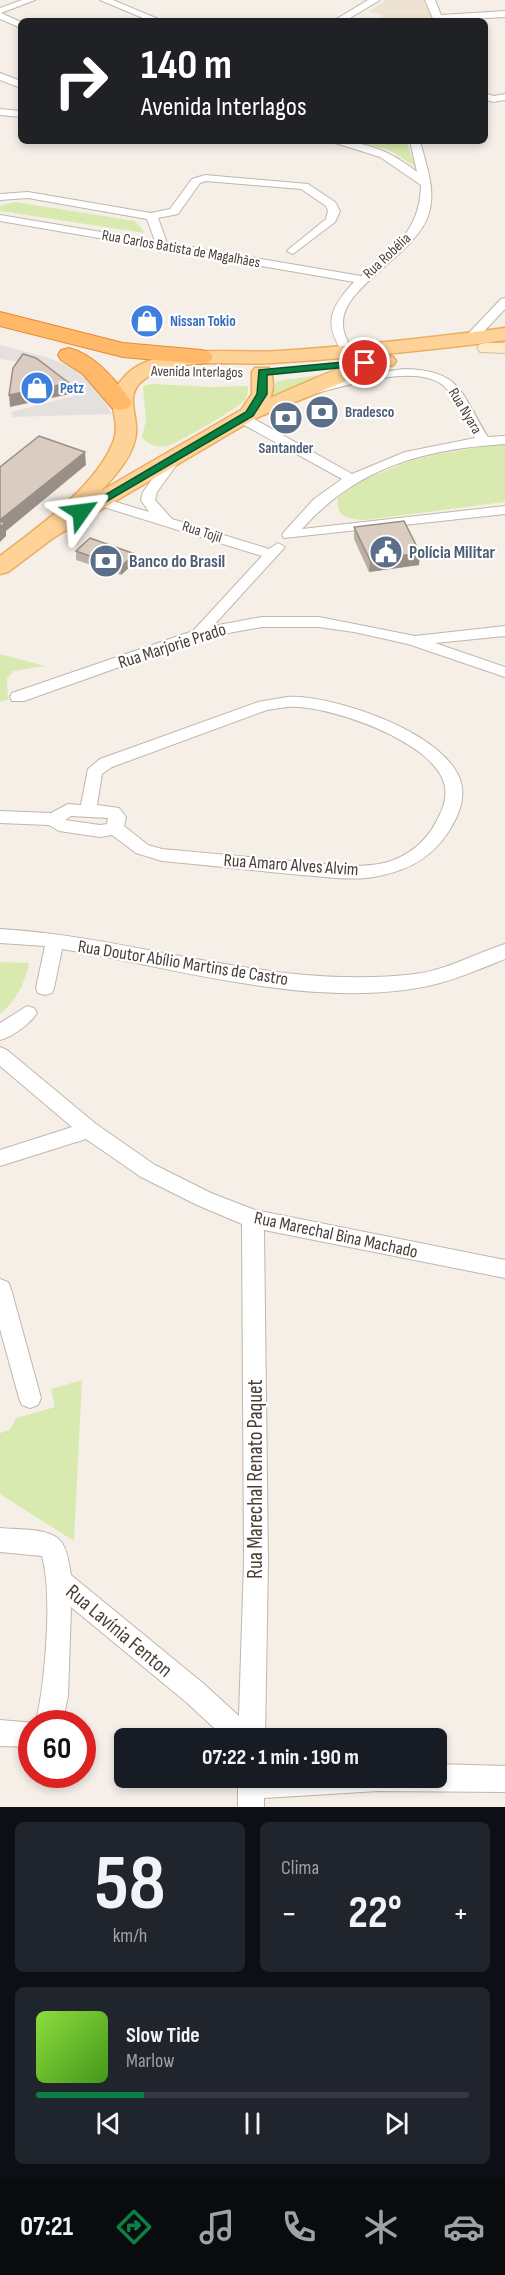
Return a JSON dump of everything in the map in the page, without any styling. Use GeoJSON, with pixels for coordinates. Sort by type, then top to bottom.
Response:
{"type":"FeatureCollection","features":[{"type":"Feature","properties":{"kind":"highway"},"geometry":{"type":"LineString","coordinates":[[0,319],[123,350],[201,357]]}},
{"type":"Feature","properties":{"kind":"highway","name":"Avenida Interlagos"},"geometry":{"type":"LineString","coordinates":[[0,336],[69,355],[142,371]]}},
{"type":"Feature","properties":{"kind":"highway"},"geometry":{"type":"LineString","coordinates":[[69,355],[91,369],[120,403]]}},
{"type":"Feature","properties":{"kind":"main road","name":"Avenida Interlagos"},"geometry":{"type":"LineString","coordinates":[[142,371],[205,375],[386,361],[492,345],[505,334]]}},
{"type":"Feature","properties":{"kind":"main road","name":"Avenida Interlagos"},"geometry":{"type":"LineString","coordinates":[[142,371],[169,362],[201,357],[246,359],[492,345]]}},
{"type":"Feature","properties":{"kind":"main road"},"geometry":{"type":"LineString","coordinates":[[246,359],[262,372],[262,394],[246,416]]}},
{"type":"Feature","properties":{"kind":"main road"},"geometry":{"type":"LineString","coordinates":[[45,533],[246,416],[361,368],[386,361]]}},
{"type":"Feature","properties":{"kind":"main road"},"geometry":{"type":"LineString","coordinates":[[0,567],[45,533],[100,482],[125,438],[120,403],[125,388],[142,371]]}},
{"type":"Feature","properties":{"kind":"main road"},"geometry":{"type":"LineString","coordinates":[[125,438],[153,452],[180,454]]}},
{"type":"Feature","properties":{"kind":"street"},"geometry":{"type":"LineString","coordinates":[[0,11],[30,0]]}},
{"type":"Feature","properties":{"kind":"street"},"geometry":{"type":"LineString","coordinates":[[105,0],[150,18]]}},
{"type":"Feature","properties":{"kind":"street"},"geometry":{"type":"LineString","coordinates":[[343,18],[375,0]]}},
{"type":"Feature","properties":{"kind":"street"},"geometry":{"type":"LineString","coordinates":[[429,0],[437,18]]}},
{"type":"Feature","properties":{"kind":"street"},"geometry":{"type":"LineString","coordinates":[[443,18],[455,13],[505,14]]}},
{"type":"Feature","properties":{"kind":"street"},"geometry":{"type":"LineString","coordinates":[[0,16],[18,25]]}},
{"type":"Feature","properties":{"kind":"street"},"geometry":{"type":"LineString","coordinates":[[0,76],[18,84]]}},
{"type":"Feature","properties":{"kind":"street"},"geometry":{"type":"LineString","coordinates":[[0,112],[18,114]]}},
{"type":"Feature","properties":{"kind":"street"},"geometry":{"type":"LineString","coordinates":[[348,144],[376,150],[391,157],[426,184]]}},
{"type":"Feature","properties":{"kind":"street"},"geometry":{"type":"LineString","coordinates":[[416,144],[426,184]]}},
{"type":"Feature","properties":{"kind":"street"},"geometry":{"type":"LineString","coordinates":[[0,197],[28,195],[151,216],[174,212],[196,181],[206,178],[304,186],[331,204],[334,211],[331,220],[293,251]]}},
{"type":"Feature","properties":{"kind":"street","name":"Rua Robélia"},"geometry":{"type":"LineString","coordinates":[[350,353],[340,343],[336,332],[338,314],[361,280],[393,255],[420,223],[426,199],[426,184]]}},
{"type":"Feature","properties":{"kind":"street"},"geometry":{"type":"LineString","coordinates":[[151,216],[160,236],[161,245]]}},
{"type":"Feature","properties":{"kind":"street","name":"Rua Carlos Batista de Magalhães"},"geometry":{"type":"LineString","coordinates":[[0,218],[361,280]]}},
{"type":"Feature","properties":{"kind":"street"},"geometry":{"type":"LineString","coordinates":[[492,345],[505,302]]}},
{"type":"Feature","properties":{"kind":"street","name":"Rua Nyara"},"geometry":{"type":"LineString","coordinates":[[307,391],[400,373],[430,373],[449,384],[483,441]]}},
{"type":"Feature","properties":{"kind":"street"},"geometry":{"type":"LineString","coordinates":[[246,416],[352,479]]}},
{"type":"Feature","properties":{"kind":"street"},"geometry":{"type":"LineString","coordinates":[[198,634],[323,499],[352,479],[397,460],[483,441],[505,440]]}},
{"type":"Feature","properties":{"kind":"street","name":"Rua Tojil"},"geometry":{"type":"LineString","coordinates":[[168,521],[156,512],[148,500],[150,492],[180,454]]}},
{"type":"Feature","properties":{"kind":"street","name":"Rua Tojil"},"geometry":{"type":"LineString","coordinates":[[99,501],[271,554]]}},
{"type":"Feature","properties":{"kind":"street"},"geometry":{"type":"LineString","coordinates":[[289,535],[505,510]]}},
{"type":"Feature","properties":{"kind":"street","name":"Rua Marjorie Prado"},"geometry":{"type":"LineString","coordinates":[[18,697],[198,634],[262,622],[319,622],[354,627],[412,640],[505,672]]}},
{"type":"Feature","properties":{"kind":"street"},"geometry":{"type":"LineString","coordinates":[[412,640],[505,631]]}},
{"type":"Feature","properties":{"kind":"street","name":"Rua Amaro Alves Alvim"},"geometry":{"type":"LineString","coordinates":[[54,819],[59,825],[68,828],[100,831],[115,828],[142,849],[162,855],[346,872],[382,869],[407,862],[429,847],[448,820],[453,805],[453,787],[446,766],[434,753],[410,738],[335,708],[308,702],[283,703],[264,706],[100,766],[94,774],[88,810]]}},
{"type":"Feature","properties":{"kind":"street","name":"Rua Amaro Alves Alvim"},"geometry":{"type":"LineString","coordinates":[[0,817],[54,819],[68,810],[88,810],[116,814],[115,828]]}},
{"type":"Feature","properties":{"kind":"street","name":"Rua Doutor Abílio Martins de Castro"},"geometry":{"type":"LineString","coordinates":[[0,936],[55,940],[265,980],[364,985],[425,979],[451,972],[505,951]]}},
{"type":"Feature","properties":{"kind":"street"},"geometry":{"type":"LineString","coordinates":[[45,988],[55,940]]}},
{"type":"Feature","properties":{"kind":"street"},"geometry":{"type":"LineString","coordinates":[[0,1033],[27,1013]]}},
{"type":"Feature","properties":{"kind":"street","name":"Rua Marechal Bina Machado"},"geometry":{"type":"LineString","coordinates":[[0,1055],[88,1130],[148,1171],[204,1199],[253,1219],[505,1269]]}},
{"type":"Feature","properties":{"kind":"street"},"geometry":{"type":"LineString","coordinates":[[0,1158],[88,1130]]}},
{"type":"Feature","properties":{"kind":"street","name":"Rua Marechal Renato Paquet"},"geometry":{"type":"LineString","coordinates":[[252,1728],[256,1562],[253,1219]]}},
{"type":"Feature","properties":{"kind":"street"},"geometry":{"type":"LineString","coordinates":[[0,1289],[30,1398]]}},
{"type":"Feature","properties":{"kind":"street","name":"Rua Lavínia Fenton"},"geometry":{"type":"LineString","coordinates":[[0,1540],[31,1542],[51,1547],[60,1582],[233,1728]]}},
{"type":"Feature","properties":{"kind":"street"},"geometry":{"type":"LineString","coordinates":[[52,1710],[60,1582]]}},
{"type":"Feature","properties":{"kind":"street"},"geometry":{"type":"LineString","coordinates":[[0,1733],[18,1734]]}},
{"type":"Feature","properties":{"kind":"street"},"geometry":{"type":"LineString","coordinates":[[249,1796],[292,1782],[463,1777],[505,1779]]}},
{"type":"Feature","properties":{"kind":"shaded area"},"geometry":{"type":"Polygon","coordinates":[[[386,0],[423,0],[432,18],[382,18],[384,15],[369,12],[386,0]]]}},
{"type":"Feature","properties":{"kind":"shaded area"},"geometry":{"type":"Polygon","coordinates":[[[0,345],[46,357],[76,369],[89,379],[112,414],[12,417],[11,412],[77,395],[42,370],[21,362],[0,359],[0,345]]]}},
{"type":"Feature","properties":{"kind":"green space"},"geometry":{"type":"Polygon","coordinates":[[[367,144],[407,144],[416,167],[389,150],[367,144]]]}},
{"type":"Feature","properties":{"kind":"green space"},"geometry":{"type":"Polygon","coordinates":[[[15,202],[135,221],[145,233],[0,211],[0,206],[15,202]]]}},
{"type":"Feature","properties":{"kind":"green space"},"geometry":{"type":"Polygon","coordinates":[[[328,374],[275,397],[270,396],[277,381],[328,374]]]}},
{"type":"Feature","properties":{"kind":"green space"},"geometry":{"type":"Polygon","coordinates":[[[145,385],[248,386],[248,391],[245,400],[220,417],[173,444],[160,447],[150,444],[142,437],[146,420],[143,388],[145,385]]]}},
{"type":"Feature","properties":{"kind":"green space"},"geometry":{"type":"Polygon","coordinates":[[[505,443],[505,502],[365,520],[349,518],[339,510],[338,498],[358,482],[405,463],[432,455],[505,443]]]}},
{"type":"Feature","properties":{"kind":"green space"},"geometry":{"type":"Polygon","coordinates":[[[0,654],[45,666],[14,671],[7,678],[8,699],[0,702],[0,654]]]}},
{"type":"Feature","properties":{"kind":"green space"},"geometry":{"type":"Polygon","coordinates":[[[0,962],[29,963],[19,991],[0,1014],[0,962]]]}},
{"type":"Feature","properties":{"kind":"green space"},"geometry":{"type":"Polygon","coordinates":[[[82,1380],[74,1541],[0,1494],[0,1433],[10,1430],[16,1418],[55,1407],[51,1389],[82,1380]]]}},
{"type":"Feature","properties":{"kind":"building"},"geometry":{"type":"Polygon","coordinates":[[[23,354],[36,358],[69,383],[9,395],[13,368],[23,354]]]}},
{"type":"Feature","properties":{"kind":"building"},"geometry":{"type":"Polygon","coordinates":[[[39,436],[85,452],[0,520],[0,467],[39,436]]]}},
{"type":"Feature","properties":{"kind":"building"},"geometry":{"type":"Polygon","coordinates":[[[404,521],[420,553],[370,560],[354,527],[404,521]]]}},
{"type":"Feature","properties":{"kind":"building"},"geometry":{"type":"Polygon","coordinates":[[[90,538],[135,554],[120,567],[76,551],[90,538]]]}},
{"type":"Feature","properties":{"kind":"place","name":"Nissan Tokio"},"geometry":{"type":"Point","coordinates":[147,321]}},
{"type":"Feature","properties":{"kind":"place","name":"Petz"},"geometry":{"type":"Point","coordinates":[37,388]}},
{"type":"Feature","properties":{"kind":"place","name":"Bradesco"},"geometry":{"type":"Point","coordinates":[322,412]}},
{"type":"Feature","properties":{"kind":"place","name":"Santander"},"geometry":{"type":"Point","coordinates":[286,418]}},
{"type":"Feature","properties":{"kind":"place","name":"Polícia Militar"},"geometry":{"type":"Point","coordinates":[386,552]}},
{"type":"Feature","properties":{"kind":"place","name":"Banco do Brasil"},"geometry":{"type":"Point","coordinates":[106,561]}},
{"type":"Feature","properties":{"kind":"route"},"geometry":{"type":"LineString","coordinates":[[81,512],[249,414],[262,394],[264,383],[262,372],[365,363]]}}]}
